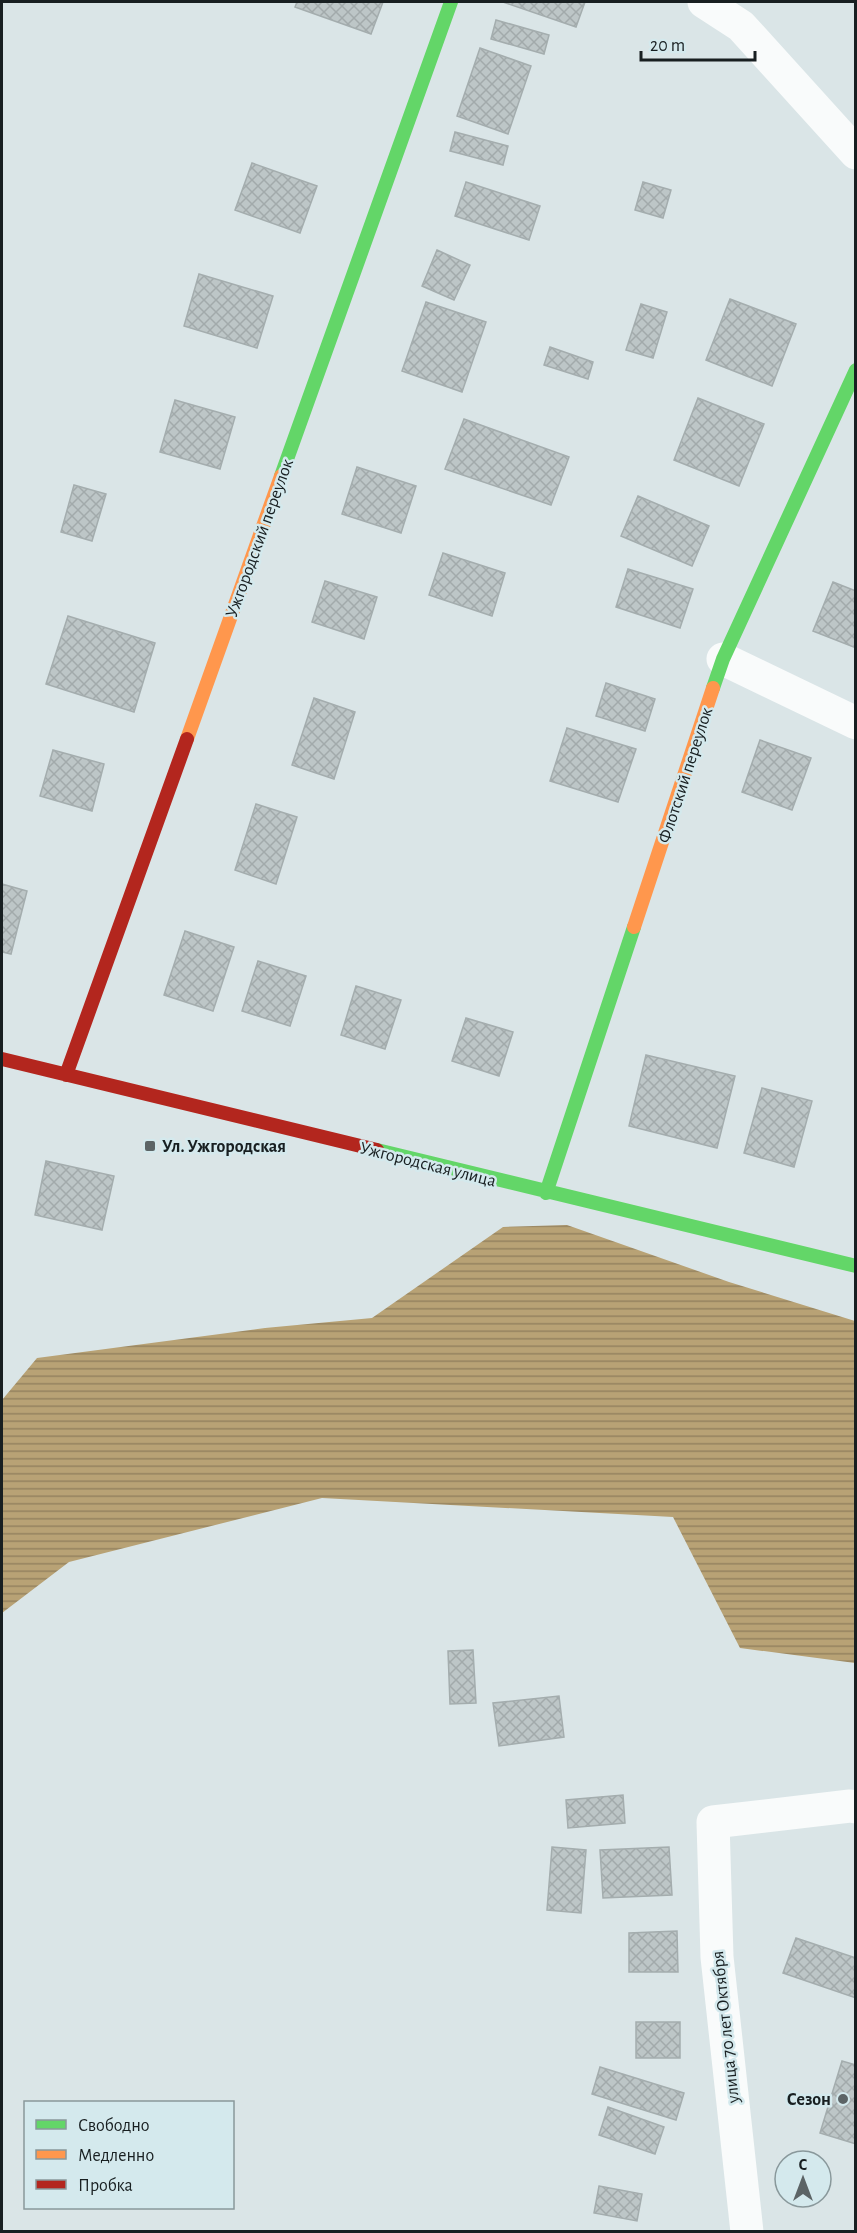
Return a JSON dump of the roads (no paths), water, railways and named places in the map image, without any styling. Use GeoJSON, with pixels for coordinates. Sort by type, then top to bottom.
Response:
{"type":"FeatureCollection","features":[{"type":"Feature","properties":{"kind":"street","name":"Ужгородский переулок"},"geometry":{"type":"LineString","coordinates":[[66,1075],[452,2]]}},
{"type":"Feature","properties":{"kind":"street"},"geometry":{"type":"LineString","coordinates":[[704,2],[741,26],[855,153]]}},
{"type":"Feature","properties":{"kind":"street","name":"Флотский переулок"},"geometry":{"type":"LineString","coordinates":[[546,1193],[723,659],[855,370]]}},
{"type":"Feature","properties":{"kind":"street"},"geometry":{"type":"LineString","coordinates":[[723,659],[855,723]]}},
{"type":"Feature","properties":{"kind":"street","name":"Ужгородская улица"},"geometry":{"type":"LineString","coordinates":[[2,1059],[546,1193],[855,1266]]}},
{"type":"Feature","properties":{"kind":"street","name":"улица 70 лет Октября"},"geometry":{"type":"LineString","coordinates":[[747,2232],[717,1957],[713,1822],[855,1807]]}},
{"type":"Feature","properties":{"kind":"place","name":"Ул. Ужгородская"},"geometry":{"type":"Point","coordinates":[150,1146]}},
{"type":"Feature","properties":{"kind":"place","name":"Сезон"},"geometry":{"type":"Point","coordinates":[843,2099]}}]}
